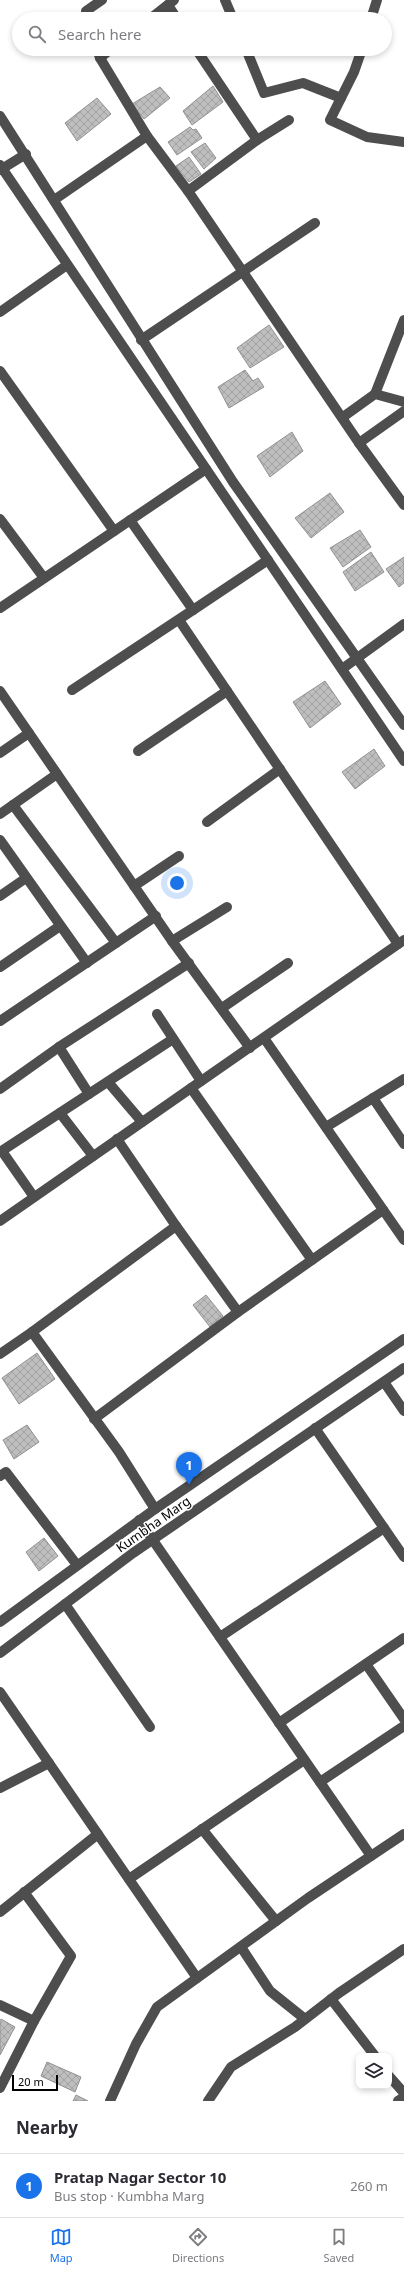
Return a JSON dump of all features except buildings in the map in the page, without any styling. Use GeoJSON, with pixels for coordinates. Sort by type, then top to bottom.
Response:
{"type":"FeatureCollection","features":[{"type":"Feature","properties":{"kind":"street"},"geometry":{"type":"LineString","coordinates":[[86,12],[102,0]]}},
{"type":"Feature","properties":{"kind":"street"},"geometry":{"type":"LineString","coordinates":[[225,0],[230,12]]}},
{"type":"Feature","properties":{"kind":"street"},"geometry":{"type":"LineString","coordinates":[[373,12],[377,0]]}},
{"type":"Feature","properties":{"kind":"street"},"geometry":{"type":"LineString","coordinates":[[159,12],[171,2],[175,12]]}},
{"type":"Feature","properties":{"kind":"street"},"geometry":{"type":"LineString","coordinates":[[100,56],[147,136],[188,191],[241,272],[359,443],[404,504]]}},
{"type":"Feature","properties":{"kind":"street"},"geometry":{"type":"LineString","coordinates":[[201,56],[257,140]]}},
{"type":"Feature","properties":{"kind":"street"},"geometry":{"type":"LineString","coordinates":[[249,56],[264,93],[303,83],[341,98]]}},
{"type":"Feature","properties":{"kind":"street"},"geometry":{"type":"LineString","coordinates":[[360,56],[354,72],[330,120],[367,136],[404,142]]}},
{"type":"Feature","properties":{"kind":"street"},"geometry":{"type":"LineString","coordinates":[[0,116],[26,154],[141,340],[233,482],[404,725]]}},
{"type":"Feature","properties":{"kind":"street"},"geometry":{"type":"LineString","coordinates":[[188,191],[257,140],[289,120]]}},
{"type":"Feature","properties":{"kind":"street"},"geometry":{"type":"LineString","coordinates":[[54,200],[147,136]]}},
{"type":"Feature","properties":{"kind":"street"},"geometry":{"type":"LineString","coordinates":[[26,154],[1,168],[404,761]]}},
{"type":"Feature","properties":{"kind":"street"},"geometry":{"type":"LineString","coordinates":[[141,340],[315,222]]}},
{"type":"Feature","properties":{"kind":"street"},"geometry":{"type":"LineString","coordinates":[[0,312],[68,265]]}},
{"type":"Feature","properties":{"kind":"street"},"geometry":{"type":"LineString","coordinates":[[343,418],[375,394],[404,320]]}},
{"type":"Feature","properties":{"kind":"street"},"geometry":{"type":"LineString","coordinates":[[0,371],[114,531]]}},
{"type":"Feature","properties":{"kind":"street"},"geometry":{"type":"LineString","coordinates":[[375,394],[404,402]]}},
{"type":"Feature","properties":{"kind":"street"},"geometry":{"type":"LineString","coordinates":[[359,443],[404,411]]}},
{"type":"Feature","properties":{"kind":"street"},"geometry":{"type":"LineString","coordinates":[[0,608],[206,469]]}},
{"type":"Feature","properties":{"kind":"street"},"geometry":{"type":"LineString","coordinates":[[0,519],[44,578]]}},
{"type":"Feature","properties":{"kind":"street"},"geometry":{"type":"LineString","coordinates":[[130,520],[193,610]]}},
{"type":"Feature","properties":{"kind":"street"},"geometry":{"type":"LineString","coordinates":[[72,690],[268,560]]}},
{"type":"Feature","properties":{"kind":"street"},"geometry":{"type":"LineString","coordinates":[[0,1221],[401,942],[280,769],[179,620]]}},
{"type":"Feature","properties":{"kind":"street"},"geometry":{"type":"LineString","coordinates":[[342,669],[404,624]]}},
{"type":"Feature","properties":{"kind":"street"},"geometry":{"type":"LineString","coordinates":[[0,691],[172,941],[250,1048]]}},
{"type":"Feature","properties":{"kind":"street"},"geometry":{"type":"LineString","coordinates":[[138,751],[227,691]]}},
{"type":"Feature","properties":{"kind":"street"},"geometry":{"type":"LineString","coordinates":[[0,753],[29,734]]}},
{"type":"Feature","properties":{"kind":"street"},"geometry":{"type":"LineString","coordinates":[[207,822],[280,769]]}},
{"type":"Feature","properties":{"kind":"street"},"geometry":{"type":"LineString","coordinates":[[0,814],[57,774]]}},
{"type":"Feature","properties":{"kind":"street"},"geometry":{"type":"LineString","coordinates":[[13,805],[116,943]]}},
{"type":"Feature","properties":{"kind":"street"},"geometry":{"type":"LineString","coordinates":[[0,840],[87,963]]}},
{"type":"Feature","properties":{"kind":"street"},"geometry":{"type":"LineString","coordinates":[[134,886],[179,856]]}},
{"type":"Feature","properties":{"kind":"street"},"geometry":{"type":"LineString","coordinates":[[0,896],[26,878]]}},
{"type":"Feature","properties":{"kind":"street"},"geometry":{"type":"LineString","coordinates":[[172,941],[227,907]]}},
{"type":"Feature","properties":{"kind":"street"},"geometry":{"type":"LineString","coordinates":[[0,1020],[156,916]]}},
{"type":"Feature","properties":{"kind":"street"},"geometry":{"type":"LineString","coordinates":[[0,966],[60,926]]}},
{"type":"Feature","properties":{"kind":"street"},"geometry":{"type":"LineString","coordinates":[[222,1008],[288,962]]}},
{"type":"Feature","properties":{"kind":"street"},"geometry":{"type":"LineString","coordinates":[[0,1089],[59,1048],[189,963]]}},
{"type":"Feature","properties":{"kind":"street"},"geometry":{"type":"LineString","coordinates":[[157,1014],[201,1081]]}},
{"type":"Feature","properties":{"kind":"street"},"geometry":{"type":"LineString","coordinates":[[264,1038],[404,1240]]}},
{"type":"Feature","properties":{"kind":"street"},"geometry":{"type":"LineString","coordinates":[[34,1197],[1,1151],[173,1039]]}},
{"type":"Feature","properties":{"kind":"street"},"geometry":{"type":"LineString","coordinates":[[59,1048],[89,1094]]}},
{"type":"Feature","properties":{"kind":"street"},"geometry":{"type":"LineString","coordinates":[[326,1127],[404,1079]]}},
{"type":"Feature","properties":{"kind":"street"},"geometry":{"type":"LineString","coordinates":[[108,1082],[142,1122]]}},
{"type":"Feature","properties":{"kind":"street"},"geometry":{"type":"LineString","coordinates":[[191,1088],[312,1260]]}},
{"type":"Feature","properties":{"kind":"street"},"geometry":{"type":"LineString","coordinates":[[373,1098],[404,1144]]}},
{"type":"Feature","properties":{"kind":"street"},"geometry":{"type":"LineString","coordinates":[[60,1113],[93,1156]]}},
{"type":"Feature","properties":{"kind":"street"},"geometry":{"type":"LineString","coordinates":[[117,1139],[176,1226],[238,1312]]}},
{"type":"Feature","properties":{"kind":"street"},"geometry":{"type":"LineString","coordinates":[[94,1419],[238,1312],[383,1210]]}},
{"type":"Feature","properties":{"kind":"street"},"geometry":{"type":"LineString","coordinates":[[0,1354],[176,1226]]}},
{"type":"Feature","properties":{"kind":"street"},"geometry":{"type":"LineString","coordinates":[[32,1332],[119,1452],[155,1508]]}},
{"type":"Feature","properties":{"kind":"street","name":"Kumbha Marg"},"geometry":{"type":"LineString","coordinates":[[0,1622],[155,1508],[404,1339]]}},
{"type":"Feature","properties":{"kind":"street","name":"Kumbha Marg"},"geometry":{"type":"LineString","coordinates":[[0,1653],[153,1539],[404,1368]]}},
{"type":"Feature","properties":{"kind":"street"},"geometry":{"type":"LineString","coordinates":[[384,1382],[404,1411]]}},
{"type":"Feature","properties":{"kind":"street"},"geometry":{"type":"LineString","coordinates":[[315,1428],[404,1557]]}},
{"type":"Feature","properties":{"kind":"street"},"geometry":{"type":"LineString","coordinates":[[0,1463],[3,1474],[77,1564]]}},
{"type":"Feature","properties":{"kind":"street"},"geometry":{"type":"LineString","coordinates":[[139,1520],[370,1856]]}},
{"type":"Feature","properties":{"kind":"street"},"geometry":{"type":"LineString","coordinates":[[220,1637],[384,1528]]}},
{"type":"Feature","properties":{"kind":"street"},"geometry":{"type":"LineString","coordinates":[[65,1604],[150,1727]]}},
{"type":"Feature","properties":{"kind":"street"},"geometry":{"type":"LineString","coordinates":[[279,1723],[404,1638]]}},
{"type":"Feature","properties":{"kind":"street"},"geometry":{"type":"LineString","coordinates":[[366,1664],[404,1719]]}},
{"type":"Feature","properties":{"kind":"street"},"geometry":{"type":"LineString","coordinates":[[0,1692],[197,1978]]}},
{"type":"Feature","properties":{"kind":"street"},"geometry":{"type":"LineString","coordinates":[[320,1782],[404,1726]]}},
{"type":"Feature","properties":{"kind":"street"},"geometry":{"type":"LineString","coordinates":[[129,1879],[304,1760]]}},
{"type":"Feature","properties":{"kind":"street"},"geometry":{"type":"LineString","coordinates":[[0,1788],[49,1763]]}},
{"type":"Feature","properties":{"kind":"street"},"geometry":{"type":"LineString","coordinates":[[202,1829],[276,1921]]}},
{"type":"Feature","properties":{"kind":"street"},"geometry":{"type":"LineString","coordinates":[[0,1912],[98,1834]]}},
{"type":"Feature","properties":{"kind":"street"},"geometry":{"type":"LineString","coordinates":[[110,2101],[151,2015],[157,2007],[276,1921],[404,1834]]}},
{"type":"Feature","properties":{"kind":"street"},"geometry":{"type":"LineString","coordinates":[[0,2088],[34,2021],[71,1956],[24,1892]]}},
{"type":"Feature","properties":{"kind":"street"},"geometry":{"type":"LineString","coordinates":[[241,1947],[270,1991],[305,2020]]}},
{"type":"Feature","properties":{"kind":"street"},"geometry":{"type":"LineString","coordinates":[[208,2101],[231,2067],[305,2020],[331,1999],[404,1949]]}},
{"type":"Feature","properties":{"kind":"street"},"geometry":{"type":"LineString","coordinates":[[331,1999],[373,2053]]}},
{"type":"Feature","properties":{"kind":"street"},"geometry":{"type":"LineString","coordinates":[[0,2005],[34,2021]]}},
{"type":"Feature","properties":{"kind":"street"},"geometry":{"type":"LineString","coordinates":[[392,2079],[404,2093]]}},
{"type":"Feature","properties":{"kind":"street"},"geometry":{"type":"LineString","coordinates":[[398,2101],[404,2097]]}},
{"type":"Feature","properties":{"kind":"place","name":"Pratap Nagar Sector 10"},"geometry":{"type":"Point","coordinates":[189,1485]}}]}
